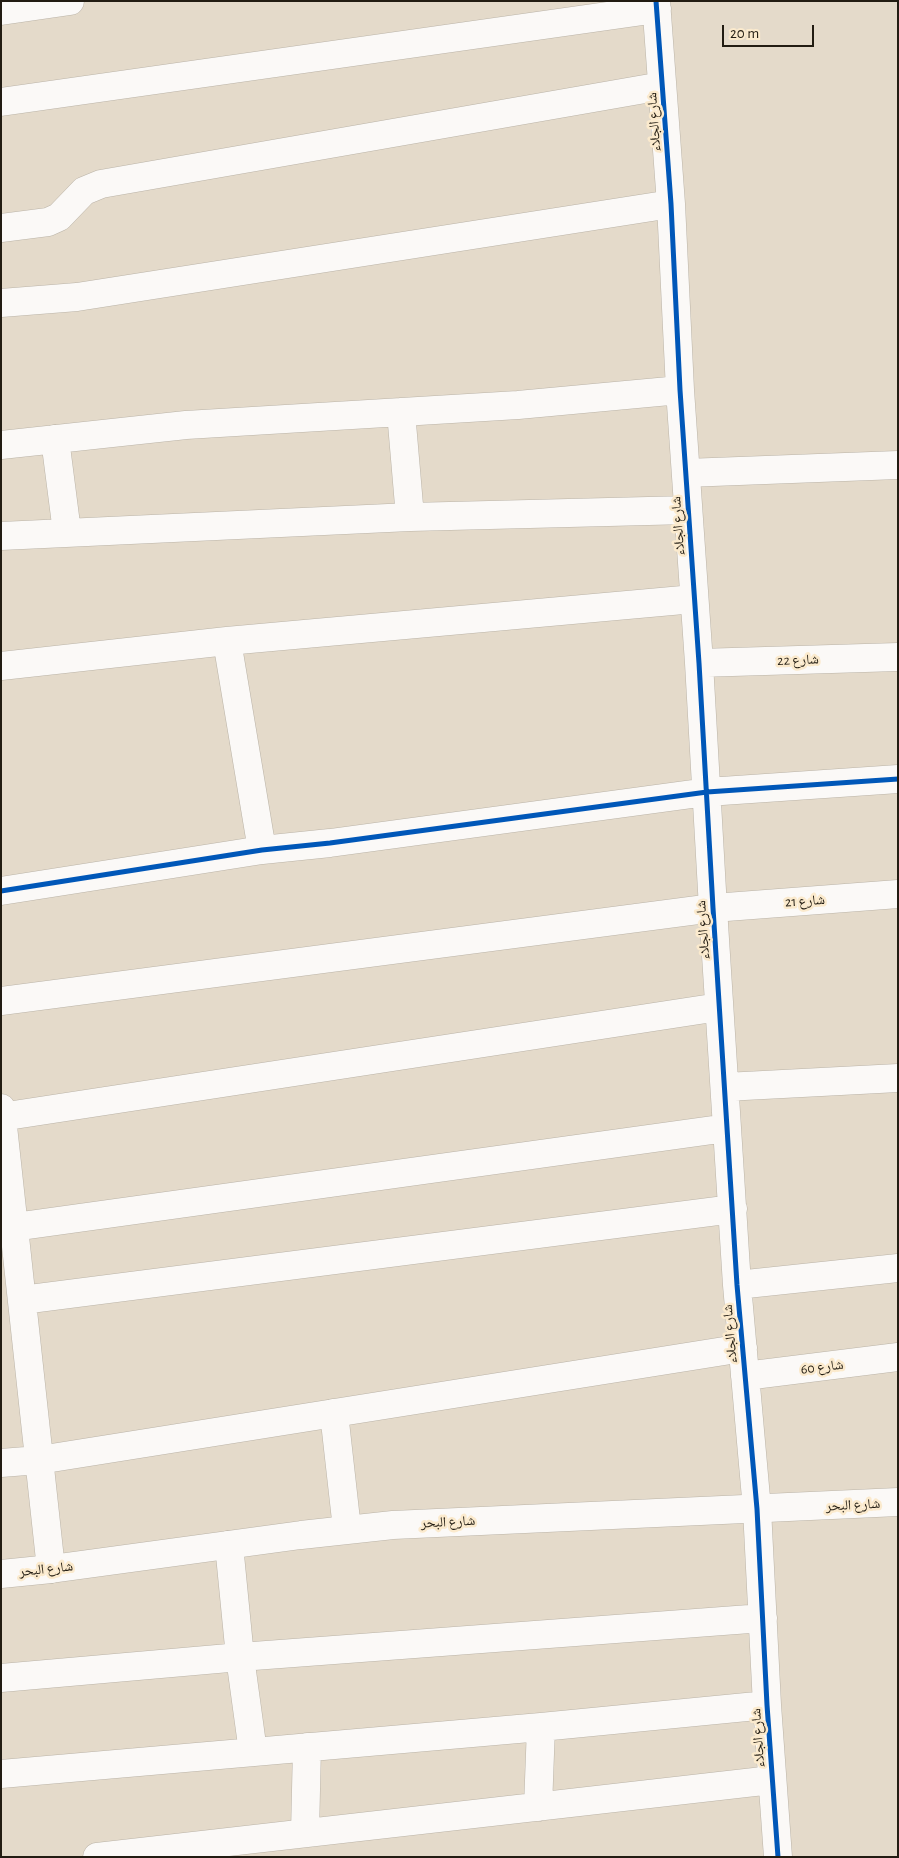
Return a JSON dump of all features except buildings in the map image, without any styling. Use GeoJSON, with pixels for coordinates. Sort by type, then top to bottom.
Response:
{"type":"FeatureCollection","features":[{"type":"Feature","properties":{"kind":"street"},"geometry":{"type":"LineString","coordinates":[[1,11],[70,1]]}},
{"type":"Feature","properties":{"kind":"street"},"geometry":{"type":"LineString","coordinates":[[1,102],[657,5]]}},
{"type":"Feature","properties":{"kind":"street","name":"شارع الجلاء"},"geometry":{"type":"LineString","coordinates":[[657,5],[672,204],[680,390],[699,663],[712,908],[737,1285],[757,1509],[772,1780],[771,1856]]}},
{"type":"Feature","properties":{"kind":"street"},"geometry":{"type":"LineString","coordinates":[[1,228],[48,222],[60,217],[84,191],[101,184],[662,86]]}},
{"type":"Feature","properties":{"kind":"street"},"geometry":{"type":"LineString","coordinates":[[1,303],[76,297],[672,204]]}},
{"type":"Feature","properties":{"kind":"street"},"geometry":{"type":"LineString","coordinates":[[1,445],[186,426],[518,405],[680,390]]}},
{"type":"Feature","properties":{"kind":"street"},"geometry":{"type":"LineString","coordinates":[[401,412],[410,517]]}},
{"type":"Feature","properties":{"kind":"street"},"geometry":{"type":"LineString","coordinates":[[55,439],[67,532]]}},
{"type":"Feature","properties":{"kind":"street"},"geometry":{"type":"LineString","coordinates":[[686,473],[898,465]]}},
{"type":"Feature","properties":{"kind":"street"},"geometry":{"type":"LineString","coordinates":[[1,536],[410,517],[688,510]]}},
{"type":"Feature","properties":{"kind":"street"},"geometry":{"type":"LineString","coordinates":[[1,666],[227,641],[694,599]]}},
{"type":"Feature","properties":{"kind":"street"},"geometry":{"type":"LineString","coordinates":[[227,641],[262,850]]}},
{"type":"Feature","properties":{"kind":"street","name":"شارع 22"},"geometry":{"type":"LineString","coordinates":[[699,663],[898,657]]}},
{"type":"Feature","properties":{"kind":"street"},"geometry":{"type":"LineString","coordinates":[[1,891],[262,850],[330,844],[707,792],[898,779]]}},
{"type":"Feature","properties":{"kind":"street","name":"شارع 21"},"geometry":{"type":"LineString","coordinates":[[1,1000],[712,908],[898,894]]}},
{"type":"Feature","properties":{"kind":"street"},"geometry":{"type":"LineString","coordinates":[[51,1569],[39,1460],[16,1318],[14,1227],[2,1114],[719,1007]]}},
{"type":"Feature","properties":{"kind":"street"},"geometry":{"type":"LineString","coordinates":[[725,1087],[898,1078]]}},
{"type":"Feature","properties":{"kind":"street"},"geometry":{"type":"LineString","coordinates":[[14,1227],[727,1128]]}},
{"type":"Feature","properties":{"kind":"street"},"geometry":{"type":"LineString","coordinates":[[16,1318],[732,1209]]}},
{"type":"Feature","properties":{"kind":"street"},"geometry":{"type":"LineString","coordinates":[[737,1285],[898,1268]]}},
{"type":"Feature","properties":{"kind":"street"},"geometry":{"type":"LineString","coordinates":[[1,1463],[39,1460],[743,1348]]}},
{"type":"Feature","properties":{"kind":"street","name":"شارع 60"},"geometry":{"type":"LineString","coordinates":[[746,1376],[898,1357]]}},
{"type":"Feature","properties":{"kind":"street"},"geometry":{"type":"LineString","coordinates":[[334,1413],[347,1530]]}},
{"type":"Feature","properties":{"kind":"street","name":"شارع البحر"},"geometry":{"type":"LineString","coordinates":[[1,1574],[393,1525],[898,1502]]}},
{"type":"Feature","properties":{"kind":"street"},"geometry":{"type":"LineString","coordinates":[[229,1545],[240,1657],[254,1752]]}},
{"type":"Feature","properties":{"kind":"street"},"geometry":{"type":"LineString","coordinates":[[1,1678],[240,1657],[763,1618]]}},
{"type":"Feature","properties":{"kind":"street"},"geometry":{"type":"LineString","coordinates":[[1,1774],[541,1727],[767,1705]]}},
{"type":"Feature","properties":{"kind":"street"},"geometry":{"type":"LineString","coordinates":[[538,1807],[541,1727]]}},
{"type":"Feature","properties":{"kind":"street"},"geometry":{"type":"LineString","coordinates":[[305,1833],[307,1747]]}},
{"type":"Feature","properties":{"kind":"street"},"geometry":{"type":"LineString","coordinates":[[97,1857],[772,1780]]}},
{"type":"Feature","properties":{"kind":"cycle path"},"geometry":{"type":"LineString","coordinates":[[656,1],[671,204],[680,390],[699,663],[737,1285],[757,1509],[767,1705],[778,1857]]}},
{"type":"Feature","properties":{"kind":"cycle path"},"geometry":{"type":"LineString","coordinates":[[1,891],[262,850],[330,843],[707,792],[898,779]]}}]}
